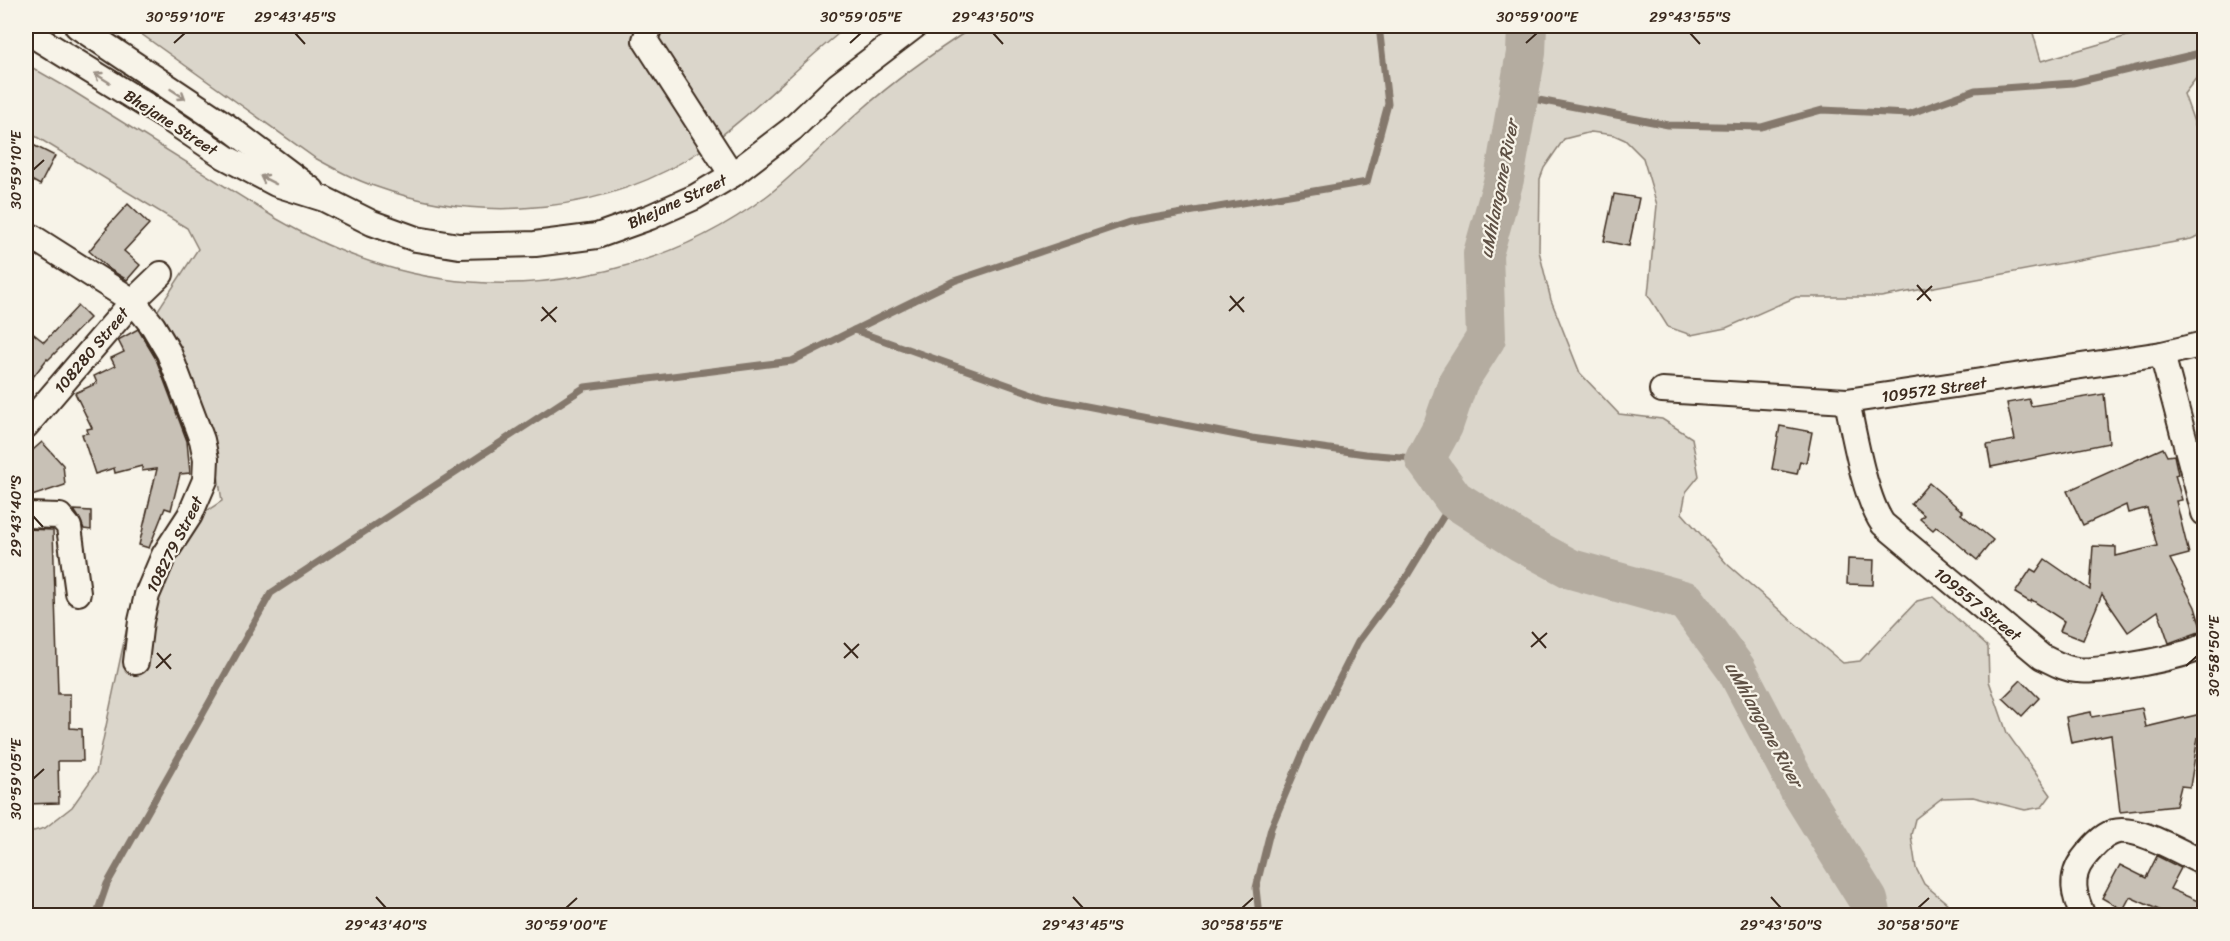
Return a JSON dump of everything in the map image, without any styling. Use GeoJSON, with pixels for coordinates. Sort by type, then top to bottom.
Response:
{"type":"FeatureCollection","features":[{"type":"Feature","properties":{"kind":"street","name":"Bhejane Street"},"geometry":{"type":"LineString","coordinates":[[77,26],[227,126],[324,199]]}},
{"type":"Feature","properties":{"kind":"street"},"geometry":{"type":"LineString","coordinates":[[650,26],[645,40],[732,175]]}},
{"type":"Feature","properties":{"kind":"street","name":"Bhejane Street"},"geometry":{"type":"LineString","coordinates":[[26,31],[167,118],[225,157],[276,184],[324,199],[372,223],[416,239],[459,246],[535,244],[597,236],[650,217],[694,197],[732,175],[792,129],[838,85],[915,26]]}},
{"type":"Feature","properties":{"kind":"street","name":"108280 Street"},"geometry":{"type":"LineString","coordinates":[[29,235],[133,301]]}},
{"type":"Feature","properties":{"kind":"street","name":"108280 Street"},"geometry":{"type":"LineString","coordinates":[[26,426],[133,301],[161,274]]}},
{"type":"Feature","properties":{"kind":"street","name":"108279 Street"},"geometry":{"type":"LineString","coordinates":[[133,301],[153,326],[169,353],[199,430],[206,459],[205,480],[200,496],[164,555],[147,596],[141,621],[136,662]]}},
{"type":"Feature","properties":{"kind":"street","name":"109572 Street"},"geometry":{"type":"LineString","coordinates":[[1662,390],[1847,401],[2162,354],[2205,344]]}},
{"type":"Feature","properties":{"kind":"street"},"geometry":{"type":"LineString","coordinates":[[2162,354],[2205,513]]}},
{"type":"Feature","properties":{"kind":"street","name":"109557 Street"},"geometry":{"type":"LineString","coordinates":[[1847,401],[1869,494],[1883,524],[2042,657],[2061,666],[2077,670],[2097,670],[2184,654],[2205,645]]}},
{"type":"Feature","properties":{"kind":"street"},"geometry":{"type":"LineString","coordinates":[[26,515],[60,516],[69,527],[78,593]]}},
{"type":"Feature","properties":{"kind":"street"},"geometry":{"type":"LineString","coordinates":[[2083,915],[2074,890],[2076,869],[2092,848],[2114,832],[2126,831],[2149,838],[2205,863]]}},
{"type":"Feature","properties":{"kind":"shaded area"},"geometry":{"type":"Polygon","coordinates":[[[130,26],[848,26],[722,135],[666,171],[627,187],[586,199],[545,206],[502,209],[459,206],[418,199],[345,174],[315,158],[130,26]]]}},
{"type":"Feature","properties":{"kind":"shaded area"},"geometry":{"type":"Polygon","coordinates":[[[975,26],[2031,26],[2041,61],[2162,26],[2204,26],[2204,68],[2184,94],[2204,150],[2204,234],[2191,239],[1881,297],[1796,297],[1726,328],[1691,335],[1668,327],[1648,295],[1657,205],[1643,158],[1625,140],[1614,135],[1591,132],[1564,139],[1544,168],[1540,179],[1539,251],[1551,300],[1580,373],[1619,414],[1662,419],[1692,438],[1699,476],[1686,492],[1682,513],[1727,564],[1843,663],[1860,661],[1917,601],[1933,597],[1988,647],[1989,681],[2007,733],[2051,795],[2042,807],[2025,810],[1973,797],[1942,798],[1915,819],[1911,835],[1916,868],[1924,884],[1961,915],[26,915],[26,833],[45,828],[72,807],[96,773],[136,585],[175,554],[205,512],[222,501],[212,437],[154,316],[198,249],[187,228],[35,136],[26,134],[26,64],[277,219],[341,251],[367,261],[431,277],[481,282],[532,282],[583,276],[632,264],[680,246],[726,223],[768,195],[887,89],[930,56],[975,26]]]}},
{"type":"Feature","properties":{"kind":"building"},"geometry":{"type":"Polygon","coordinates":[[[31,144],[55,156],[40,185],[26,177],[26,155],[31,144]]]}},
{"type":"Feature","properties":{"kind":"building"},"geometry":{"type":"Polygon","coordinates":[[[1614,194],[1639,198],[1629,246],[1604,241],[1614,194]]]}},
{"type":"Feature","properties":{"kind":"building"},"geometry":{"type":"Polygon","coordinates":[[[128,204],[149,224],[124,251],[140,265],[127,280],[109,269],[89,251],[128,204]]]}},
{"type":"Feature","properties":{"kind":"building"},"geometry":{"type":"Polygon","coordinates":[[[78,306],[90,318],[47,359],[26,386],[26,328],[44,342],[78,306]]]}},
{"type":"Feature","properties":{"kind":"building"},"geometry":{"type":"Polygon","coordinates":[[[138,329],[156,359],[187,441],[190,473],[180,474],[171,510],[165,508],[149,548],[139,545],[157,469],[142,471],[142,466],[115,473],[114,468],[95,474],[82,434],[88,433],[87,429],[92,428],[75,393],[97,383],[94,376],[115,366],[111,358],[124,352],[118,340],[138,329]]]}},
{"type":"Feature","properties":{"kind":"building"},"geometry":{"type":"Polygon","coordinates":[[[2104,394],[2109,443],[1991,467],[1987,445],[2015,440],[2007,403],[2029,399],[2031,406],[2104,394]]]}},
{"type":"Feature","properties":{"kind":"building"},"geometry":{"type":"Polygon","coordinates":[[[1780,426],[1812,432],[1806,463],[1800,461],[1797,474],[1772,469],[1780,426]]]}},
{"type":"Feature","properties":{"kind":"building"},"geometry":{"type":"Polygon","coordinates":[[[42,442],[63,465],[65,485],[26,498],[26,456],[42,442]]]}},
{"type":"Feature","properties":{"kind":"building"},"geometry":{"type":"Polygon","coordinates":[[[2163,448],[2167,456],[2174,455],[2178,474],[2175,475],[2182,500],[2176,501],[2189,554],[2170,559],[2195,607],[2202,631],[2169,643],[2158,611],[2128,632],[2102,594],[2083,640],[2060,631],[2064,621],[2032,600],[2030,602],[2015,593],[2031,569],[2036,572],[2045,559],[2090,590],[2093,546],[2116,547],[2116,556],[2157,546],[2147,508],[2128,513],[2126,505],[2083,525],[2067,491],[2163,448]]]}},
{"type":"Feature","properties":{"kind":"building"},"geometry":{"type":"Polygon","coordinates":[[[1929,483],[1963,512],[1961,514],[1993,540],[1977,560],[1945,533],[1936,527],[1933,530],[1920,519],[1924,515],[1911,504],[1929,483]]]}},
{"type":"Feature","properties":{"kind":"building"},"geometry":{"type":"Polygon","coordinates":[[[74,510],[91,511],[91,530],[84,529],[74,510]]]}},
{"type":"Feature","properties":{"kind":"building"},"geometry":{"type":"Polygon","coordinates":[[[26,529],[53,530],[58,694],[70,694],[70,728],[82,729],[83,761],[58,761],[59,803],[26,804],[26,529]]]}},
{"type":"Feature","properties":{"kind":"building"},"geometry":{"type":"Polygon","coordinates":[[[1848,559],[1874,560],[1873,585],[1847,584],[1848,559]]]}},
{"type":"Feature","properties":{"kind":"building"},"geometry":{"type":"Polygon","coordinates":[[[2021,680],[2039,698],[2022,716],[2003,698],[2021,680]]]}},
{"type":"Feature","properties":{"kind":"building"},"geometry":{"type":"Polygon","coordinates":[[[2142,708],[2146,727],[2205,713],[2205,736],[2198,737],[2190,787],[2181,786],[2176,806],[2120,812],[2111,735],[2071,743],[2066,717],[2091,712],[2092,717],[2142,708]]]}},
{"type":"Feature","properties":{"kind":"building"},"geometry":{"type":"Polygon","coordinates":[[[2157,856],[2181,868],[2170,889],[2205,904],[2205,915],[2170,915],[2130,897],[2123,910],[2102,898],[2120,865],[2146,878],[2157,856]]]}},
{"type":"Feature","properties":{"kind":"waterway"},"geometry":{"type":"LineString","coordinates":[[854,330],[954,281],[1129,222],[1367,182],[1388,104],[1379,26]]}},
{"type":"Feature","properties":{"kind":"waterway","name":"uMhlangane River"},"geometry":{"type":"LineString","coordinates":[[1527,26],[1526,53],[1504,179],[1483,254],[1486,338],[1458,382],[1443,426],[1425,459],[1454,499],[1521,542],[1571,569],[1686,601],[1736,669],[1799,789],[1868,900],[1872,916]]}},
{"type":"Feature","properties":{"kind":"waterway"},"geometry":{"type":"LineString","coordinates":[[1518,96],[1668,125],[1761,127],[1822,110],[1909,114],[1975,90],[2073,83],[2204,52]]}},
{"type":"Feature","properties":{"kind":"waterway"},"geometry":{"type":"LineString","coordinates":[[96,916],[107,884],[271,593],[585,387],[792,361],[854,330],[1045,398],[1252,438],[1365,454],[1425,459]]}},
{"type":"Feature","properties":{"kind":"waterway"},"geometry":{"type":"LineString","coordinates":[[1259,916],[1256,888],[1271,828],[1307,743],[1358,642],[1407,576],[1454,499]]}}]}
